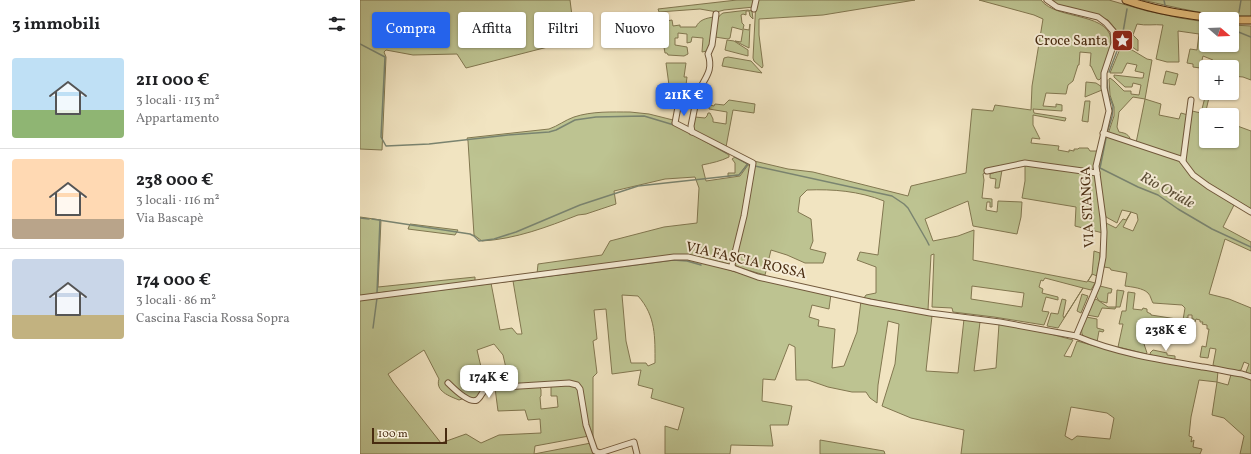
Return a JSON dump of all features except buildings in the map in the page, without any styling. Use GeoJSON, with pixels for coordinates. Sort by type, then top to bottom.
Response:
{"type":"FeatureCollection","features":[{"type":"Feature","properties":{"kind":"highway"},"geometry":{"type":"LineString","coordinates":[[1126,0],[1143,6],[1179,14],[1199,16]]}},
{"type":"Feature","properties":{"kind":"highway"},"geometry":{"type":"LineString","coordinates":[[1239,20],[1251,20]]}},
{"type":"Feature","properties":{"kind":"street"},"geometry":{"type":"LineString","coordinates":[[754,9],[756,0]]}},
{"type":"Feature","properties":{"kind":"street","name":"VIA STANGA"},"geometry":{"type":"LineString","coordinates":[[1047,0],[1057,7],[1098,17],[1113,31],[1114,43],[1104,73],[1104,88],[1110,111],[1103,133],[1096,166],[1103,218],[1103,257],[1098,284],[1076,336]]}},
{"type":"Feature","properties":{"kind":"street"},"geometry":{"type":"LineString","coordinates":[[698,93],[710,70],[710,59],[708,54],[712,45],[716,14]]}},
{"type":"Feature","properties":{"kind":"street"},"geometry":{"type":"LineString","coordinates":[[686,92],[678,107],[675,123],[753,163],[744,216],[732,265],[733,268]]}},
{"type":"Feature","properties":{"kind":"street"},"geometry":{"type":"LineString","coordinates":[[1183,162],[1191,100]]}},
{"type":"Feature","properties":{"kind":"street"},"geometry":{"type":"LineString","coordinates":[[692,132],[691,126],[696,101]]}},
{"type":"Feature","properties":{"kind":"street"},"geometry":{"type":"LineString","coordinates":[[1103,133],[1181,159],[1193,175],[1203,183],[1251,212]]}},
{"type":"Feature","properties":{"kind":"street"},"geometry":{"type":"LineString","coordinates":[[987,171],[1025,163],[1097,172]]}},
{"type":"Feature","properties":{"kind":"street","name":"VIA FASCIA ROSSA"},"geometry":{"type":"LineString","coordinates":[[360,298],[674,257],[688,257],[733,268],[758,277],[870,302],[930,313],[1000,322],[1076,336],[1082,340],[1112,349],[1170,362],[1242,374],[1251,377]]}},
{"type":"Feature","properties":{"kind":"street"},"geometry":{"type":"LineString","coordinates":[[448,383],[466,398],[474,401],[478,400],[487,388],[569,383],[578,384],[583,412],[592,446],[597,452],[606,452],[634,442],[637,454]]}},
{"type":"Feature","properties":{"kind":"green space"},"geometry":{"type":"Polygon","coordinates":[[[360,0],[570,0],[572,12],[534,12],[534,48],[544,48],[466,68],[457,54],[413,55],[386,50],[384,52],[386,57],[382,150],[360,149],[360,0]]]}},
{"type":"Feature","properties":{"kind":"green space"},"geometry":{"type":"Polygon","coordinates":[[[737,0],[754,0],[754,7],[717,12],[700,9],[659,12],[658,9],[737,0]]]}},
{"type":"Feature","properties":{"kind":"green space"},"geometry":{"type":"Polygon","coordinates":[[[756,0],[915,0],[823,15],[759,19],[762,68],[754,61],[753,58],[756,0]]]}},
{"type":"Feature","properties":{"kind":"green space"},"geometry":{"type":"Polygon","coordinates":[[[979,0],[1041,0],[1048,7],[1095,21],[1104,27],[1110,34],[1111,45],[1101,78],[1099,80],[1090,66],[1091,53],[1080,52],[1079,65],[1073,81],[1068,85],[1066,94],[1046,93],[1043,106],[1056,107],[1056,104],[1062,105],[1062,111],[1033,109],[1034,113],[1066,118],[1065,121],[1033,115],[1033,125],[1040,139],[1032,138],[1031,143],[1059,146],[1058,150],[1069,152],[1069,150],[1074,151],[1074,149],[1079,148],[1088,148],[1090,151],[1097,151],[1094,172],[1024,162],[983,174],[984,180],[982,198],[992,199],[992,207],[990,207],[990,202],[987,202],[986,210],[997,212],[998,201],[1022,202],[1021,217],[1017,234],[973,226],[968,201],[925,219],[933,241],[958,236],[974,230],[973,260],[1087,282],[1089,279],[1088,281],[1095,283],[1091,290],[1045,278],[1043,281],[1041,280],[1039,287],[1043,289],[1042,293],[1058,297],[1058,300],[1046,297],[1042,311],[1049,312],[1044,325],[953,312],[952,308],[932,307],[934,254],[931,255],[928,310],[864,298],[866,295],[876,293],[876,267],[857,260],[860,252],[878,255],[884,201],[865,195],[836,190],[807,190],[800,197],[798,212],[811,219],[813,241],[810,249],[826,253],[823,263],[805,263],[771,250],[765,275],[740,268],[735,265],[754,161],[788,169],[813,172],[908,196],[911,186],[966,173],[972,109],[993,111],[995,105],[1031,110],[1032,86],[1043,19],[1034,15],[979,0]],[[972,286],[971,299],[1022,307],[1024,293],[972,286]]]}},
{"type":"Feature","properties":{"kind":"green space"},"geometry":{"type":"Polygon","coordinates":[[[1050,0],[1109,0],[1147,11],[1199,21],[1199,34],[1178,31],[1179,62],[1167,62],[1156,59],[1163,25],[1137,24],[1133,35],[1138,40],[1138,51],[1125,42],[1125,40],[1120,39],[1119,33],[1108,20],[1057,5],[1050,0]]]}},
{"type":"Feature","properties":{"kind":"green space"},"geometry":{"type":"Polygon","coordinates":[[[1142,0],[1251,0],[1251,18],[1239,17],[1239,12],[1199,12],[1142,0]]]}},
{"type":"Feature","properties":{"kind":"green space"},"geometry":{"type":"Polygon","coordinates":[[[748,10],[752,11],[753,19],[750,16],[749,11],[746,11],[746,15],[741,15],[742,23],[744,25],[743,29],[749,30],[750,24],[749,48],[735,41],[741,42],[743,30],[732,27],[730,38],[715,37],[716,24],[720,15],[723,13],[748,10]]]}},
{"type":"Feature","properties":{"kind":"green space"},"geometry":{"type":"Polygon","coordinates":[[[714,17],[709,48],[707,51],[702,52],[703,38],[692,37],[691,42],[687,43],[687,34],[678,33],[678,38],[675,38],[675,45],[687,47],[688,54],[684,56],[668,55],[665,53],[664,48],[669,48],[669,21],[672,20],[673,26],[680,25],[680,27],[696,27],[703,20],[714,17]]]}},
{"type":"Feature","properties":{"kind":"green space"},"geometry":{"type":"Polygon","coordinates":[[[1239,25],[1251,26],[1251,80],[1239,77],[1239,60],[1213,60],[1203,56],[1202,60],[1199,60],[1199,68],[1193,67],[1193,64],[1187,63],[1190,49],[1197,50],[1199,34],[1199,52],[1239,52],[1239,25]]]}},
{"type":"Feature","properties":{"kind":"green space"},"geometry":{"type":"Polygon","coordinates":[[[727,40],[734,41],[748,50],[748,56],[725,50],[727,40]]]}},
{"type":"Feature","properties":{"kind":"green space"},"geometry":{"type":"Polygon","coordinates":[[[1122,44],[1147,59],[1152,60],[1145,99],[1133,97],[1119,112],[1117,127],[1119,132],[1126,134],[1131,141],[1108,134],[1114,116],[1114,107],[1110,95],[1109,79],[1110,78],[1114,81],[1124,91],[1131,91],[1131,94],[1139,95],[1141,85],[1133,83],[1132,87],[1125,87],[1114,77],[1114,75],[1143,78],[1144,73],[1135,71],[1137,65],[1127,63],[1122,73],[1110,73],[1122,44]]]}},
{"type":"Feature","properties":{"kind":"green space"},"geometry":{"type":"Polygon","coordinates":[[[728,57],[751,61],[762,73],[722,66],[724,58],[728,57]]]}},
{"type":"Feature","properties":{"kind":"green space"},"geometry":{"type":"Polygon","coordinates":[[[666,63],[686,63],[684,77],[687,77],[686,85],[690,86],[689,91],[681,91],[681,84],[672,84],[671,100],[666,63]]]}},
{"type":"Feature","properties":{"kind":"green space"},"geometry":{"type":"Polygon","coordinates":[[[1166,71],[1178,74],[1175,85],[1163,83],[1166,71]]]}},
{"type":"Feature","properties":{"kind":"green space"},"geometry":{"type":"Polygon","coordinates":[[[1086,82],[1096,83],[1102,87],[1102,90],[1085,97],[1086,82]]]}},
{"type":"Feature","properties":{"kind":"green space"},"geometry":{"type":"Polygon","coordinates":[[[1145,99],[1161,104],[1159,115],[1179,119],[1181,113],[1188,115],[1182,157],[1136,143],[1145,99]]]}},
{"type":"Feature","properties":{"kind":"green space"},"geometry":{"type":"Polygon","coordinates":[[[729,100],[755,104],[754,113],[733,110],[726,147],[694,131],[692,125],[695,117],[705,118],[708,113],[710,113],[713,122],[726,124],[727,112],[709,109],[709,106],[700,104],[697,101],[710,103],[710,105],[714,106],[715,104],[724,105],[729,100]]]}},
{"type":"Feature","properties":{"kind":"green space"},"geometry":{"type":"Polygon","coordinates":[[[1204,100],[1208,100],[1207,108],[1202,108],[1204,100]]]}},
{"type":"Feature","properties":{"kind":"green space"},"geometry":{"type":"Polygon","coordinates":[[[1085,101],[1090,101],[1088,122],[1082,121],[1085,101]]]}},
{"type":"Feature","properties":{"kind":"green space"},"geometry":{"type":"Polygon","coordinates":[[[1192,111],[1199,113],[1199,148],[1239,148],[1239,127],[1251,131],[1251,209],[1200,178],[1185,161],[1192,111]]]}},
{"type":"Feature","properties":{"kind":"green space"},"geometry":{"type":"Polygon","coordinates":[[[602,112],[649,114],[673,120],[672,123],[729,155],[729,157],[723,160],[702,165],[706,181],[740,176],[748,165],[750,165],[739,232],[729,266],[689,256],[537,274],[538,264],[602,255],[610,241],[664,227],[697,223],[699,188],[695,177],[665,179],[614,191],[616,204],[519,235],[482,241],[474,235],[467,138],[549,129],[571,118],[581,115],[602,112]]]}},
{"type":"Feature","properties":{"kind":"green space"},"geometry":{"type":"Polygon","coordinates":[[[1107,136],[1180,160],[1215,193],[1234,205],[1223,227],[1251,242],[1251,251],[1225,239],[1209,294],[1229,299],[1251,308],[1251,375],[1247,374],[1246,372],[1249,364],[1244,362],[1241,370],[1238,371],[1227,370],[1213,365],[1216,349],[1210,348],[1208,358],[1200,357],[1202,346],[1206,347],[1209,329],[1207,329],[1207,325],[1200,322],[1200,320],[1196,319],[1195,322],[1194,319],[1192,319],[1192,315],[1188,315],[1185,325],[1181,325],[1178,339],[1160,339],[1161,334],[1150,332],[1149,337],[1146,337],[1144,344],[1146,354],[1118,347],[1123,324],[1119,324],[1122,311],[1126,311],[1128,292],[1135,293],[1133,309],[1147,309],[1147,312],[1151,315],[1183,320],[1185,308],[1182,305],[1153,303],[1150,295],[1146,291],[1125,286],[1127,273],[1104,267],[1105,255],[1101,260],[1105,254],[1106,223],[1116,228],[1123,219],[1126,220],[1131,212],[1122,210],[1117,223],[1106,217],[1101,198],[1098,168],[1104,137],[1107,136]],[[1131,212],[1123,227],[1133,231],[1138,220],[1137,214],[1131,212]]]}},
{"type":"Feature","properties":{"kind":"green space"},"geometry":{"type":"Polygon","coordinates":[[[735,157],[747,164],[739,175],[728,176],[728,173],[735,173],[735,163],[732,159],[735,157]]]}},
{"type":"Feature","properties":{"kind":"green space"},"geometry":{"type":"Polygon","coordinates":[[[1025,163],[1094,173],[1103,233],[1075,226],[1076,207],[1022,198],[1025,181],[1025,163]]]}},
{"type":"Feature","properties":{"kind":"green space"},"geometry":{"type":"Polygon","coordinates":[[[1002,170],[999,188],[995,188],[996,179],[990,178],[990,174],[1002,170]]]}},
{"type":"Feature","properties":{"kind":"green space"},"geometry":{"type":"Polygon","coordinates":[[[360,217],[381,220],[378,287],[475,277],[475,282],[377,293],[491,283],[500,330],[512,328],[517,334],[522,334],[513,281],[674,259],[688,259],[766,281],[831,294],[829,309],[812,305],[809,317],[819,320],[818,326],[835,329],[832,368],[844,366],[857,332],[861,301],[932,316],[926,371],[958,373],[964,319],[980,322],[974,371],[996,368],[999,324],[1047,333],[1073,340],[1064,356],[1071,357],[1077,341],[1120,353],[1218,371],[1217,382],[1199,380],[1191,417],[1189,436],[1192,437],[1191,442],[1194,440],[1193,447],[1202,449],[1200,454],[961,454],[964,430],[911,418],[882,406],[895,364],[899,324],[888,321],[878,385],[877,403],[870,398],[866,392],[852,392],[828,387],[808,380],[796,380],[795,347],[789,344],[775,380],[763,379],[762,401],[792,406],[788,425],[770,425],[773,446],[731,445],[730,454],[665,454],[665,426],[678,430],[684,408],[651,398],[653,389],[638,385],[641,370],[612,374],[606,309],[594,310],[597,339],[593,341],[597,373],[593,377],[593,440],[587,424],[582,390],[578,383],[569,382],[510,386],[503,355],[494,344],[477,350],[486,388],[478,399],[465,398],[459,400],[451,397],[441,390],[438,383],[439,379],[424,350],[388,374],[441,443],[466,434],[481,443],[499,435],[541,433],[540,419],[528,420],[525,410],[498,411],[495,388],[540,387],[541,409],[558,407],[557,396],[551,396],[551,386],[572,385],[577,387],[589,436],[535,446],[534,454],[360,454],[360,217]],[[622,295],[626,341],[631,363],[646,363],[648,366],[655,363],[655,344],[651,319],[648,311],[638,296],[622,295]],[[1071,407],[1065,436],[1072,440],[1077,436],[1110,439],[1114,418],[1107,413],[1071,407]]]}},
{"type":"Feature","properties":{"kind":"green space"},"geometry":{"type":"Polygon","coordinates":[[[410,224],[458,230],[455,235],[408,229],[410,224]]]}},
{"type":"Feature","properties":{"kind":"green space"},"geometry":{"type":"Polygon","coordinates":[[[1094,251],[1100,253],[1097,276],[1092,274],[1094,251]]]}},
{"type":"Feature","properties":{"kind":"green space"},"geometry":{"type":"Polygon","coordinates":[[[1100,286],[1112,289],[1111,293],[1108,293],[1107,303],[1099,301],[1096,296],[1100,286]]]}},
{"type":"Feature","properties":{"kind":"green space"},"geometry":{"type":"Polygon","coordinates":[[[1083,288],[1058,328],[1047,326],[1051,313],[1058,314],[1062,299],[1066,300],[1063,316],[1064,318],[1083,288]]]}},
{"type":"Feature","properties":{"kind":"green space"},"geometry":{"type":"Polygon","coordinates":[[[1117,290],[1124,291],[1120,307],[1116,307],[1117,290]]]}},
{"type":"Feature","properties":{"kind":"green space"},"geometry":{"type":"Polygon","coordinates":[[[1082,294],[1088,296],[1081,313],[1077,311],[1082,294]]]}},
{"type":"Feature","properties":{"kind":"green space"},"geometry":{"type":"Polygon","coordinates":[[[1096,299],[1108,307],[1116,307],[1115,309],[1102,308],[1098,317],[1087,315],[1094,300],[1096,299]]]}},
{"type":"Feature","properties":{"kind":"green space"},"geometry":{"type":"Polygon","coordinates":[[[1086,317],[1097,319],[1097,328],[1104,330],[1103,332],[1099,331],[1097,342],[1082,334],[1082,328],[1086,317]]]}},
{"type":"Feature","properties":{"kind":"green space"},"geometry":{"type":"Polygon","coordinates":[[[1153,350],[1175,356],[1175,359],[1151,355],[1150,353],[1153,350]]]}},
{"type":"Feature","properties":{"kind":"green space"},"geometry":{"type":"Polygon","coordinates":[[[1232,371],[1251,378],[1251,454],[1240,454],[1244,436],[1224,418],[1212,415],[1217,382],[1228,385],[1232,371]]]}},
{"type":"Feature","properties":{"kind":"green space"},"geometry":{"type":"Polygon","coordinates":[[[820,440],[884,451],[885,454],[820,454],[820,440]]]}},
{"type":"Feature","properties":{"kind":"green space"},"geometry":{"type":"Polygon","coordinates":[[[591,443],[593,454],[534,454],[591,443]]]}},
{"type":"Feature","properties":{"kind":"waterway"},"geometry":{"type":"LineString","coordinates":[[1164,0],[1165,5]]}},
{"type":"Feature","properties":{"kind":"waterway"},"geometry":{"type":"LineString","coordinates":[[1239,12],[1241,0]]}},
{"type":"Feature","properties":{"kind":"waterway","name":"Rio Oriale"},"geometry":{"type":"LineString","coordinates":[[1109,72],[1122,38],[1127,9]]}},
{"type":"Feature","properties":{"kind":"waterway"},"geometry":{"type":"LineString","coordinates":[[1239,32],[1251,37]]}},
{"type":"Feature","properties":{"kind":"waterway"},"geometry":{"type":"LineString","coordinates":[[360,44],[385,57],[381,137],[386,146],[429,144],[549,132],[575,120],[596,117],[644,116],[674,125]]}},
{"type":"Feature","properties":{"kind":"waterway","name":"Rio Oriale"},"geometry":{"type":"LineString","coordinates":[[1107,80],[1108,93],[1113,106],[1112,117],[1108,130]]}},
{"type":"Feature","properties":{"kind":"waterway","name":"Rio Oriale"},"geometry":{"type":"LineString","coordinates":[[1106,138],[1100,168],[1158,195],[1212,229],[1251,247]]}},
{"type":"Feature","properties":{"kind":"waterway"},"geometry":{"type":"LineString","coordinates":[[711,144],[727,153]]}},
{"type":"Feature","properties":{"kind":"waterway"},"geometry":{"type":"LineString","coordinates":[[372,219],[470,234],[479,241],[494,239],[516,232],[580,205],[638,186],[739,175],[748,164],[735,157]]}},
{"type":"Feature","properties":{"kind":"waterway"},"geometry":{"type":"LineString","coordinates":[[755,166],[892,196],[908,208],[929,245]]}},
{"type":"Feature","properties":{"kind":"waterway"},"geometry":{"type":"LineString","coordinates":[[360,218],[369,219]]}},
{"type":"Feature","properties":{"kind":"waterway"},"geometry":{"type":"LineString","coordinates":[[377,293],[380,220]]}},
{"type":"Feature","properties":{"kind":"waterway"},"geometry":{"type":"LineString","coordinates":[[416,293],[673,260],[687,261],[701,265]]}},
{"type":"Feature","properties":{"kind":"waterway"},"geometry":{"type":"LineString","coordinates":[[373,328],[377,298],[379,298]]}},
{"type":"Feature","properties":{"kind":"place","name":"Croce Santa"},"geometry":{"type":"Point","coordinates":[1123,41]}}]}
